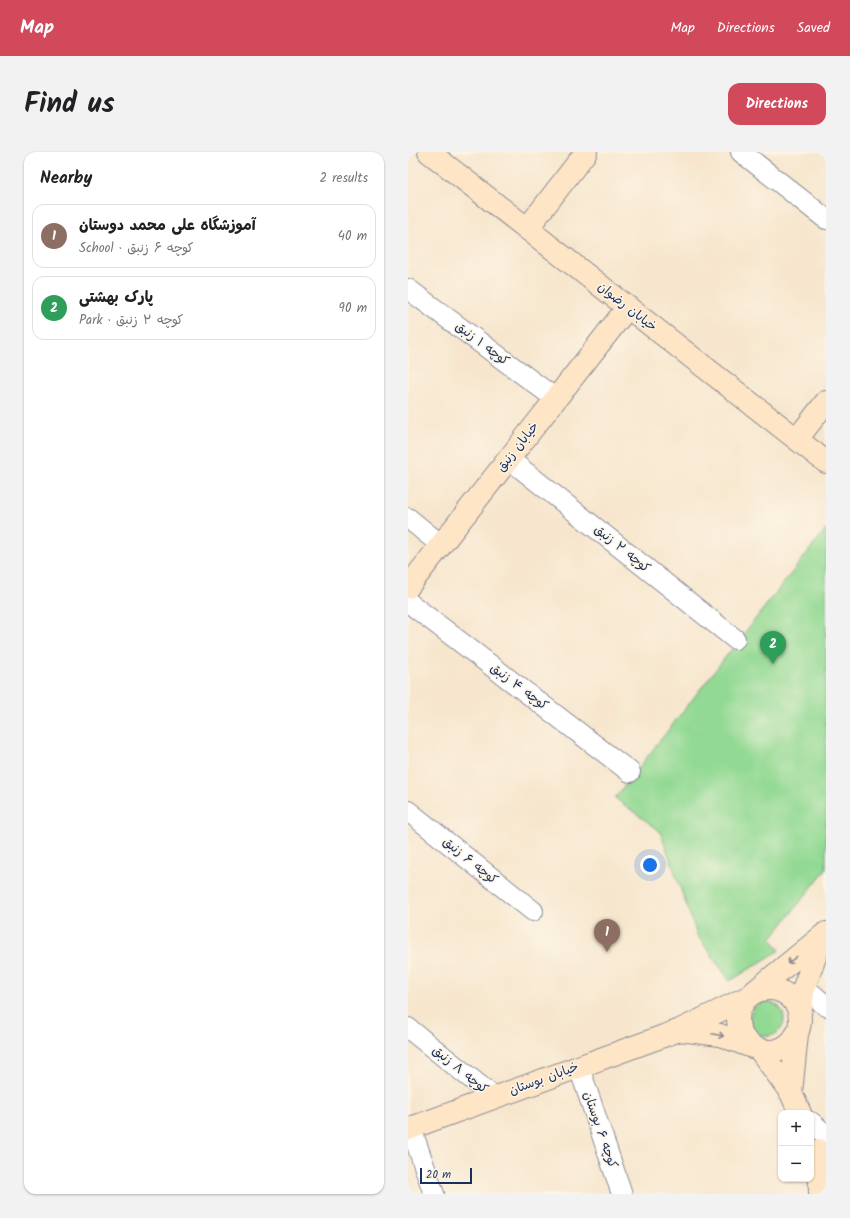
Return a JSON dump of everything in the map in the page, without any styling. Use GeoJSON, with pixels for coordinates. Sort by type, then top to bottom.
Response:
{"type":"FeatureCollection","features":[{"type":"Feature","properties":{"kind":"street","name":"خیابان رضوان"},"geometry":{"type":"LineString","coordinates":[[429,152],[826,462]]}},
{"type":"Feature","properties":{"kind":"street"},"geometry":{"type":"LineString","coordinates":[[527,228],[586,152]]}},
{"type":"Feature","properties":{"kind":"street"},"geometry":{"type":"LineString","coordinates":[[741,152],[826,219]]}},
{"type":"Feature","properties":{"kind":"street","name":"کوچه ۱ زنبق"},"geometry":{"type":"LineString","coordinates":[[408,289],[556,399]]}},
{"type":"Feature","properties":{"kind":"street","name":"خیابان زنبق"},"geometry":{"type":"LineString","coordinates":[[408,587],[628,307]]}},
{"type":"Feature","properties":{"kind":"street"},"geometry":{"type":"LineString","coordinates":[[797,439],[826,402]]}},
{"type":"Feature","properties":{"kind":"street","name":"کوچه ۲ زنبق"},"geometry":{"type":"LineString","coordinates":[[509,459],[735,639]]}},
{"type":"Feature","properties":{"kind":"street"},"geometry":{"type":"LineString","coordinates":[[408,518],[441,545]]}},
{"type":"Feature","properties":{"kind":"street","name":"کوچه ۴ زنبق"},"geometry":{"type":"LineString","coordinates":[[408,602],[630,772]]}},
{"type":"Feature","properties":{"kind":"street","name":"کوچه ۶ زنبق"},"geometry":{"type":"LineString","coordinates":[[408,811],[533,911]]}},
{"type":"Feature","properties":{"kind":"street"},"geometry":{"type":"LineString","coordinates":[[791,1093],[804,987],[825,934]]}},
{"type":"Feature","properties":{"kind":"street"},"geometry":{"type":"LineString","coordinates":[[799,1110],[791,1093],[757,1049],[747,1042],[740,1034],[737,1015],[740,1006],[750,995],[825,934]]}},
{"type":"Feature","properties":{"kind":"street"},"geometry":{"type":"LineString","coordinates":[[804,987],[826,1006]]}},
{"type":"Feature","properties":{"kind":"street"},"geometry":{"type":"LineString","coordinates":[[680,1030],[720,1035],[764,1051],[774,1051],[784,1048],[791,1042],[799,1024],[797,1005],[783,991],[773,988],[768,988],[750,995]]}},
{"type":"Feature","properties":{"kind":"street","name":"خیابان بوستان"},"geometry":{"type":"LineString","coordinates":[[410,1128],[680,1030],[750,995]]}},
{"type":"Feature","properties":{"kind":"street","name":"کوچه ۸ زنبق"},"geometry":{"type":"LineString","coordinates":[[408,1028],[494,1097]]}},
{"type":"Feature","properties":{"kind":"street","name":"کوچه ۶ بوستان"},"geometry":{"type":"LineString","coordinates":[[578,1067],[622,1194]]}},
{"type":"Feature","properties":{"kind":"street"},"geometry":{"type":"LineString","coordinates":[[410,1128],[434,1194]]}},
{"type":"Feature","properties":{"kind":"street"},"geometry":{"type":"LineString","coordinates":[[814,1130],[820,1147],[820,1194]]}},
{"type":"Feature","properties":{"kind":"green space"},"geometry":{"type":"Polygon","coordinates":[[[826,529],[826,869],[771,939],[780,950],[730,981],[697,935],[660,831],[615,798],[826,529]]]}},
{"type":"Feature","properties":{"kind":"green space"},"geometry":{"type":"Polygon","coordinates":[[[770,1002],[779,1007],[783,1012],[783,1026],[779,1031],[774,1035],[764,1036],[760,1035],[751,1026],[750,1016],[751,1012],[760,1003],[770,1002]]]}},
{"type":"Feature","properties":{"kind":"place","name":"پارک بهشتی"},"geometry":{"type":"Point","coordinates":[773,664]}},
{"type":"Feature","properties":{"kind":"place","name":"آموزشگاه علی محمد دوستان"},"geometry":{"type":"Point","coordinates":[607,952]}}]}
